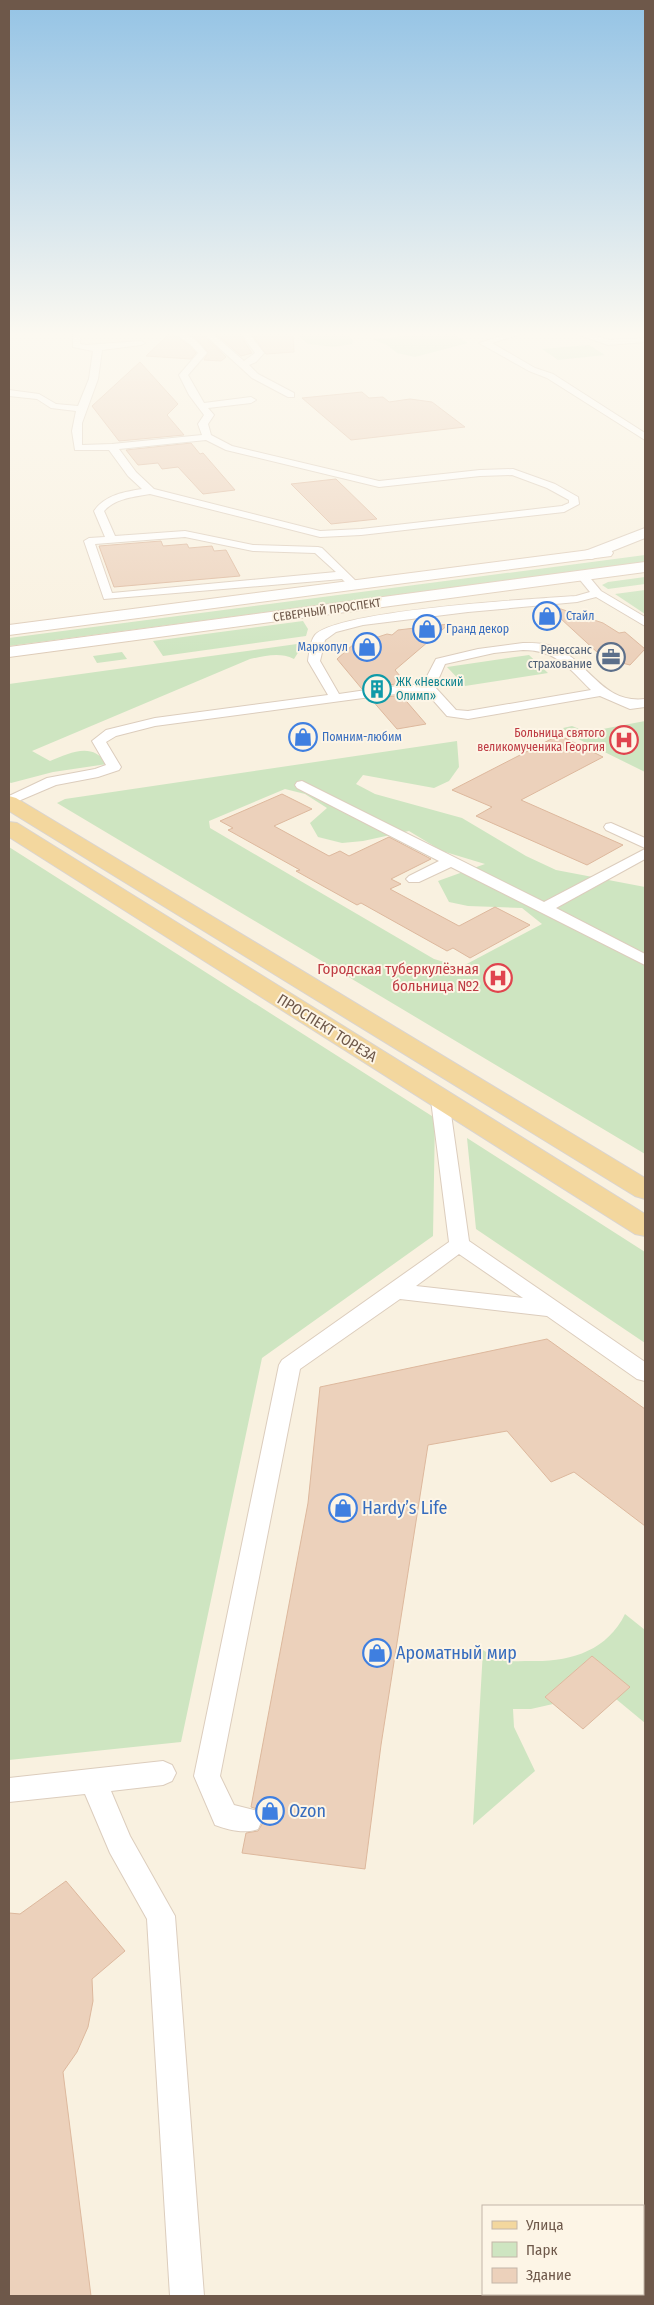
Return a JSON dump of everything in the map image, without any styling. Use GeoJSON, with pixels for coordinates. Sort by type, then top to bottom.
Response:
{"type":"FeatureCollection","features":[{"type":"Feature","properties":{"kind":"main road"},"geometry":{"type":"LineString","coordinates":[[586,556],[645,533]]}},
{"type":"Feature","properties":{"kind":"main road","name":"СЕВЕРНЫЙ ПРОСПЕКТ"},"geometry":{"type":"LineString","coordinates":[[9,630],[349,580],[586,556],[645,548]]}},
{"type":"Feature","properties":{"kind":"main road","name":"СЕВЕРНЫЙ ПРОСПЕКТ"},"geometry":{"type":"LineString","coordinates":[[9,652],[645,567]]}},
{"type":"Feature","properties":{"kind":"main road","name":"ПРОСПЕКТ ТОРЕЗА"},"geometry":{"type":"LineString","coordinates":[[9,802],[645,1190]]}},
{"type":"Feature","properties":{"kind":"main road","name":"ПРОСПЕКТ ТОРЕЗА"},"geometry":{"type":"LineString","coordinates":[[9,828],[645,1227]]}},
{"type":"Feature","properties":{"kind":"lane"},"geometry":{"type":"LineString","coordinates":[[77,440],[78,448],[112,447],[183,440]]}},
{"type":"Feature","properties":{"kind":"lane"},"geometry":{"type":"LineString","coordinates":[[111,540],[99,511],[103,505],[119,497],[150,491],[202,506],[320,534],[361,532],[564,509],[574,504],[574,499],[566,493],[513,472],[480,473],[379,484],[229,448],[212,440]]}},
{"type":"Feature","properties":{"kind":"lane"},"geometry":{"type":"LineString","coordinates":[[112,447],[132,474],[150,491]]}},
{"type":"Feature","properties":{"kind":"lane"},"geometry":{"type":"LineString","coordinates":[[185,534],[252,548],[318,550],[349,580],[108,597],[89,541],[185,534]]}},
{"type":"Feature","properties":{"kind":"lane"},"geometry":{"type":"LineString","coordinates":[[582,576],[597,593],[645,622]]}},
{"type":"Feature","properties":{"kind":"lane"},"geometry":{"type":"LineString","coordinates":[[335,697],[314,661],[319,638],[332,630],[363,621],[449,610],[577,599],[597,593]]}},
{"type":"Feature","properties":{"kind":"lane"},"geometry":{"type":"LineString","coordinates":[[428,687],[440,662],[469,654],[528,647],[547,648],[561,656],[601,692],[630,705],[645,703]]}},
{"type":"Feature","properties":{"kind":"lane"},"geometry":{"type":"LineString","coordinates":[[9,802],[52,781],[98,773],[114,767],[98,741],[111,733],[155,722],[335,697],[428,687]]}},
{"type":"Feature","properties":{"kind":"lane"},"geometry":{"type":"LineString","coordinates":[[428,687],[452,713],[468,715],[601,692]]}},
{"type":"Feature","properties":{"kind":"lane"},"geometry":{"type":"LineString","coordinates":[[302,786],[645,960]]}},
{"type":"Feature","properties":{"kind":"lane"},"geometry":{"type":"LineString","coordinates":[[544,908],[644,853],[610,827]]}},
{"type":"Feature","properties":{"kind":"lane"},"geometry":{"type":"LineString","coordinates":[[414,879],[451,861]]}},
{"type":"Feature","properties":{"kind":"lane"},"geometry":{"type":"LineString","coordinates":[[440,1100],[459,1244],[645,1373]]}},
{"type":"Feature","properties":{"kind":"lane"},"geometry":{"type":"LineString","coordinates":[[248,1820],[225,1816],[207,1776],[290,1365],[396,1291],[459,1244]]}},
{"type":"Feature","properties":{"kind":"lane"},"geometry":{"type":"LineString","coordinates":[[396,1291],[553,1309]]}},
{"type":"Feature","properties":{"kind":"lane"},"geometry":{"type":"LineString","coordinates":[[9,1790],[164,1773]]}},
{"type":"Feature","properties":{"kind":"lane"},"geometry":{"type":"LineString","coordinates":[[94,1782],[120,1844],[162,1916],[187,2296]]}},
{"type":"Feature","properties":{"kind":"green space"},"geometry":{"type":"Polygon","coordinates":[[[645,555],[645,562],[9,646],[9,638],[645,555]]]}},
{"type":"Feature","properties":{"kind":"green space"},"geometry":{"type":"Polygon","coordinates":[[[645,577],[645,584],[608,589],[602,585],[608,582],[645,577]]]}},
{"type":"Feature","properties":{"kind":"green space"},"geometry":{"type":"Polygon","coordinates":[[[645,590],[645,614],[615,594],[645,590]]]}},
{"type":"Feature","properties":{"kind":"green space"},"geometry":{"type":"Polygon","coordinates":[[[303,621],[308,629],[306,636],[163,656],[153,641],[303,621]]]}},
{"type":"Feature","properties":{"kind":"green space"},"geometry":{"type":"Polygon","coordinates":[[[304,643],[294,659],[278,655],[250,659],[32,751],[50,761],[73,752],[88,751],[101,757],[107,764],[53,772],[9,782],[9,684],[304,643]]]}},
{"type":"Feature","properties":{"kind":"green space"},"geometry":{"type":"Polygon","coordinates":[[[122,652],[127,659],[97,663],[93,656],[122,652]]]}},
{"type":"Feature","properties":{"kind":"green space"},"geometry":{"type":"Polygon","coordinates":[[[529,655],[548,673],[465,686],[447,667],[529,655]]]}},
{"type":"Feature","properties":{"kind":"green space"},"geometry":{"type":"Polygon","coordinates":[[[645,721],[645,772],[568,734],[563,728],[572,726],[587,732],[645,721]]]}},
{"type":"Feature","properties":{"kind":"green space","name":"Городская туберкулёзная больница №2"},"geometry":{"type":"Polygon","coordinates":[[[457,741],[459,767],[449,781],[434,788],[363,775],[356,784],[375,794],[462,818],[526,856],[556,870],[645,887],[645,1154],[57,803],[65,799],[457,741]],[[285,789],[209,821],[210,828],[434,959],[461,967],[542,924],[522,908],[468,906],[449,902],[438,881],[485,864],[442,851],[409,831],[363,841],[342,843],[318,837],[310,823],[327,808],[305,794],[285,789]]]}},
{"type":"Feature","properties":{"kind":"green space"},"geometry":{"type":"Polygon","coordinates":[[[9,847],[435,1118],[433,1236],[262,1358],[181,1742],[9,1760],[9,847]]]}},
{"type":"Feature","properties":{"kind":"green space"},"geometry":{"type":"Polygon","coordinates":[[[467,1138],[645,1252],[645,1343],[476,1229],[467,1138]]]}},
{"type":"Feature","properties":{"kind":"green space"},"geometry":{"type":"Polygon","coordinates":[[[625,1614],[645,1630],[645,1723],[616,1699],[629,1687],[592,1656],[545,1697],[553,1704],[531,1709],[513,1709],[514,1727],[535,1771],[473,1825],[483,1650],[498,1658],[511,1661],[545,1661],[573,1656],[586,1652],[608,1637],[625,1614]]]}},
{"type":"Feature","properties":{"kind":"building"},"geometry":{"type":"Polygon","coordinates":[[[191,443],[200,454],[203,453],[235,490],[203,494],[178,467],[162,469],[158,463],[138,465],[126,450],[191,443]]]}},
{"type":"Feature","properties":{"kind":"building"},"geometry":{"type":"Polygon","coordinates":[[[336,479],[377,519],[331,524],[291,484],[336,479]]]}},
{"type":"Feature","properties":{"kind":"building"},"geometry":{"type":"Polygon","coordinates":[[[161,541],[163,546],[187,544],[189,548],[212,546],[214,551],[226,550],[240,576],[114,587],[99,546],[161,541]]]}},
{"type":"Feature","properties":{"kind":"building"},"geometry":{"type":"Polygon","coordinates":[[[552,606],[603,623],[619,633],[625,632],[645,649],[630,665],[622,663],[610,664],[548,607],[552,606]]]}},
{"type":"Feature","properties":{"kind":"building"},"geometry":{"type":"Polygon","coordinates":[[[449,624],[395,670],[406,683],[387,685],[380,690],[373,687],[362,689],[337,659],[355,643],[357,646],[387,634],[392,635],[398,630],[449,624]]]}},
{"type":"Feature","properties":{"kind":"building"},"geometry":{"type":"Polygon","coordinates":[[[381,693],[387,697],[401,695],[426,724],[397,729],[371,699],[378,698],[381,693]]]}},
{"type":"Feature","properties":{"kind":"building"},"geometry":{"type":"Polygon","coordinates":[[[559,735],[603,757],[521,800],[623,845],[587,865],[476,816],[492,807],[452,790],[559,735]]]}},
{"type":"Feature","properties":{"kind":"building"},"geometry":{"type":"Polygon","coordinates":[[[282,794],[312,809],[274,826],[329,856],[340,851],[349,856],[389,837],[431,859],[391,879],[401,884],[390,889],[459,926],[495,907],[530,925],[470,958],[453,948],[447,951],[361,903],[357,905],[296,871],[300,870],[228,830],[233,828],[220,821],[282,794]]]}},
{"type":"Feature","properties":{"kind":"building"},"geometry":{"type":"Polygon","coordinates":[[[547,1339],[645,1409],[645,1526],[574,1472],[551,1482],[507,1431],[428,1445],[381,1745],[365,1869],[242,1853],[246,1833],[258,1831],[264,1821],[260,1810],[251,1807],[308,1503],[320,1387],[547,1339]]]}},
{"type":"Feature","properties":{"kind":"building"},"geometry":{"type":"Polygon","coordinates":[[[592,1656],[630,1687],[583,1729],[545,1697],[592,1656]]]}},
{"type":"Feature","properties":{"kind":"building"},"geometry":{"type":"Polygon","coordinates":[[[66,1881],[125,1951],[92,1979],[93,2001],[88,2027],[77,2052],[63,2072],[91,2296],[9,2296],[9,1913],[20,1914],[66,1881]]]}},
{"type":"Feature","properties":{"kind":"place","name":"Стайл"},"geometry":{"type":"Point","coordinates":[547,616]}},
{"type":"Feature","properties":{"kind":"place","name":"Гранд декор"},"geometry":{"type":"Point","coordinates":[427,629]}},
{"type":"Feature","properties":{"kind":"place","name":"Маркопул"},"geometry":{"type":"Point","coordinates":[367,647]}},
{"type":"Feature","properties":{"kind":"place","name":"Ренессанс страхование"},"geometry":{"type":"Point","coordinates":[611,657]}},
{"type":"Feature","properties":{"kind":"place","name":"ЖК «Невский Олимп»"},"geometry":{"type":"Point","coordinates":[377,689]}},
{"type":"Feature","properties":{"kind":"place","name":"Помним-любим"},"geometry":{"type":"Point","coordinates":[303,737]}},
{"type":"Feature","properties":{"kind":"place","name":"Больница святого великомученика Георгия"},"geometry":{"type":"Point","coordinates":[624,740]}},
{"type":"Feature","properties":{"kind":"place","name":"Городская туберкулёзная больница №2"},"geometry":{"type":"Point","coordinates":[498,978]}},
{"type":"Feature","properties":{"kind":"place","name":"Hardy’s Life"},"geometry":{"type":"Point","coordinates":[343,1508]}},
{"type":"Feature","properties":{"kind":"place","name":"Ароматный мир"},"geometry":{"type":"Point","coordinates":[377,1653]}},
{"type":"Feature","properties":{"kind":"place","name":"Ozon"},"geometry":{"type":"Point","coordinates":[270,1811]}}]}
